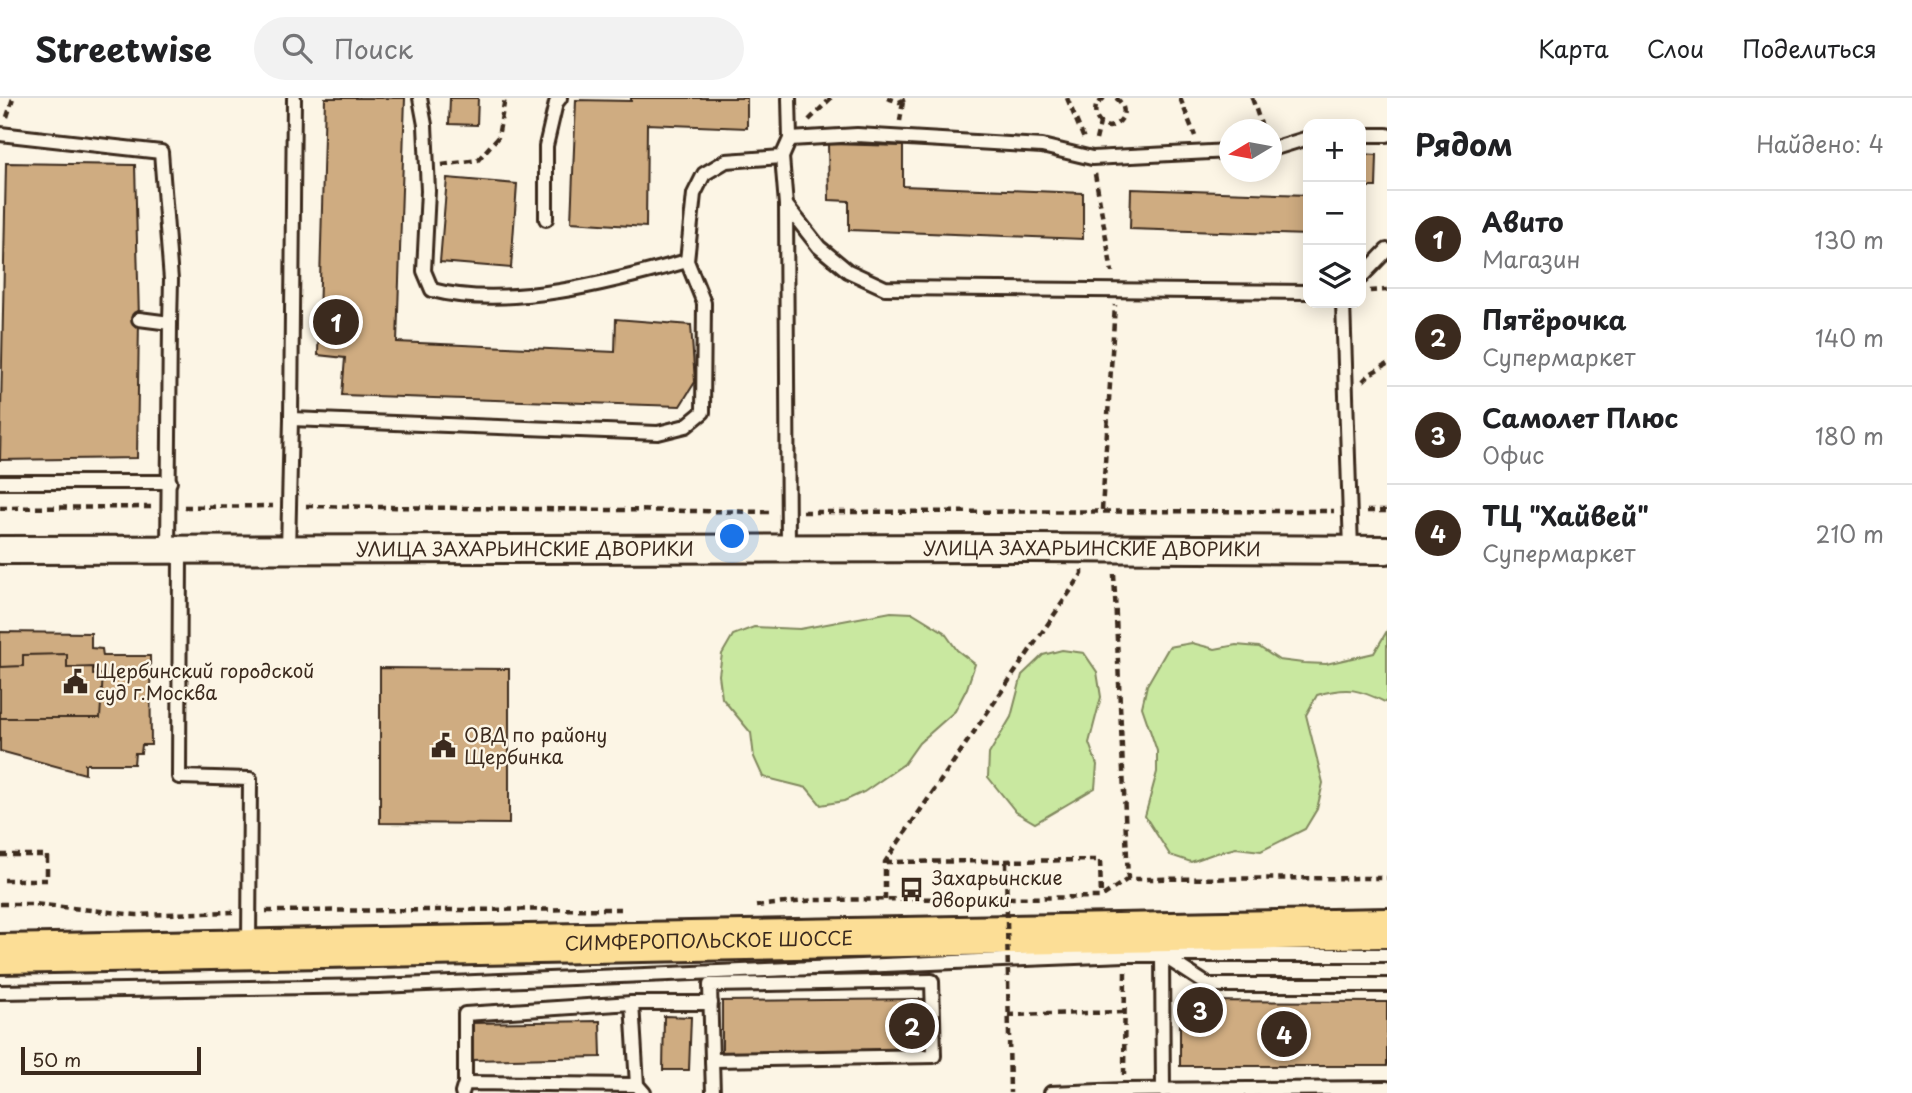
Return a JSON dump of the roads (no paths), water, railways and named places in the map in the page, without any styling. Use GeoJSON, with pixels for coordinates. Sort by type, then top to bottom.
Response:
{"type":"FeatureCollection","features":[{"type":"Feature","properties":{"kind":"main road","name":"СИМФЕРОПОЛЬСКОЕ ШОССЕ"},"geometry":{"type":"LineString","coordinates":[[16,954],[1387,928]]}},
{"type":"Feature","properties":{"kind":"street","name":"УЛИЦА ЗАХАРЬИНСКИЕ ДВОРИКИ"},"geometry":{"type":"LineString","coordinates":[[0,550],[1387,550]]}},
{"type":"Feature","properties":{"kind":"lane"},"geometry":{"type":"LineString","coordinates":[[288,551],[294,98]]}},
{"type":"Feature","properties":{"kind":"lane"},"geometry":{"type":"LineString","coordinates":[[421,98],[428,191],[424,271],[432,290],[454,296],[537,295],[630,277],[687,261]]}},
{"type":"Feature","properties":{"kind":"lane"},"geometry":{"type":"LineString","coordinates":[[546,219],[546,146],[556,103],[560,98]]}},
{"type":"Feature","properties":{"kind":"lane"},"geometry":{"type":"LineString","coordinates":[[788,550],[786,205],[782,157],[790,139],[789,98]]}},
{"type":"Feature","properties":{"kind":"lane"},"geometry":{"type":"LineString","coordinates":[[0,134],[161,152],[171,280],[170,507],[174,551],[179,777],[250,779],[250,951]]}},
{"type":"Feature","properties":{"kind":"lane"},"geometry":{"type":"LineString","coordinates":[[790,139],[857,135],[1042,146],[1092,158],[1219,151]]}},
{"type":"Feature","properties":{"kind":"lane"},"geometry":{"type":"LineString","coordinates":[[1366,135],[1387,135]]}},
{"type":"Feature","properties":{"kind":"lane"},"geometry":{"type":"LineString","coordinates":[[1282,146],[1303,140]]}},
{"type":"Feature","properties":{"kind":"lane"},"geometry":{"type":"LineString","coordinates":[[291,419],[658,433],[686,426],[703,412],[704,398],[704,303],[687,261],[694,194],[704,174],[726,161],[782,157]]}},
{"type":"Feature","properties":{"kind":"lane"},"geometry":{"type":"LineString","coordinates":[[786,205],[819,247],[848,271],[884,288],[1303,292]]}},
{"type":"Feature","properties":{"kind":"lane"},"geometry":{"type":"LineString","coordinates":[[1366,272],[1387,250]]}},
{"type":"Feature","properties":{"kind":"lane"},"geometry":{"type":"LineString","coordinates":[[1343,308],[1351,550]]}},
{"type":"Feature","properties":{"kind":"lane"},"geometry":{"type":"LineString","coordinates":[[139,319],[170,323]]}},
{"type":"Feature","properties":{"kind":"lane"},"geometry":{"type":"LineString","coordinates":[[0,482],[170,482]]}},
{"type":"Feature","properties":{"kind":"lane"},"geometry":{"type":"LineString","coordinates":[[0,992],[378,986],[1125,955],[1387,955]]}},
{"type":"Feature","properties":{"kind":"lane"},"geometry":{"type":"LineString","coordinates":[[1162,955],[1208,985],[1387,985]]}},
{"type":"Feature","properties":{"kind":"lane"},"geometry":{"type":"LineString","coordinates":[[1162,955],[1163,1090]]}},
{"type":"Feature","properties":{"kind":"lane"},"geometry":{"type":"LineString","coordinates":[[712,1060],[934,1056],[932,981],[710,985],[711,1003],[712,1060],[713,1093]]}},
{"type":"Feature","properties":{"kind":"lane"},"geometry":{"type":"LineString","coordinates":[[632,1003],[641,1089],[463,1088],[465,1014],[632,1003],[711,1003]]}},
{"type":"Feature","properties":{"kind":"lane"},"geometry":{"type":"LineString","coordinates":[[1051,1093],[1387,1088]]}},
{"type":"Feature","properties":{"kind":"place","name":"Авито"},"geometry":{"type":"Point","coordinates":[336,322]}},
{"type":"Feature","properties":{"kind":"place","name":"Щербинский городской суд г.Москва"},"geometry":{"type":"Point","coordinates":[75,682]}},
{"type":"Feature","properties":{"kind":"place","name":"ОВД по району Щербинка"},"geometry":{"type":"Point","coordinates":[444,746]}},
{"type":"Feature","properties":{"kind":"place","name":"Захарьинские дворики"},"geometry":{"type":"Point","coordinates":[912,889]}},
{"type":"Feature","properties":{"kind":"place","name":"Самолет Плюс"},"geometry":{"type":"Point","coordinates":[1200,1010]}},
{"type":"Feature","properties":{"kind":"place","name":"Пятёрочка"},"geometry":{"type":"Point","coordinates":[912,1026]}},
{"type":"Feature","properties":{"kind":"place","name":"ТЦ \"Хайвей\""},"geometry":{"type":"Point","coordinates":[1284,1034]}}]}
